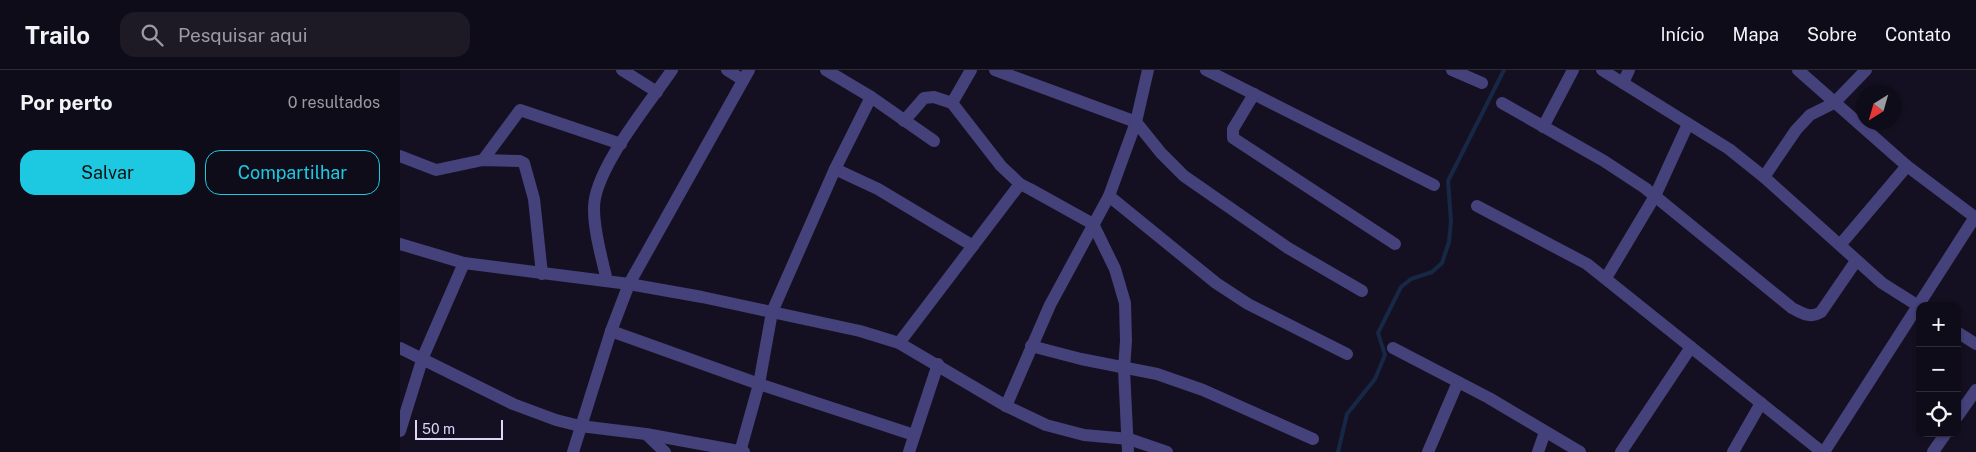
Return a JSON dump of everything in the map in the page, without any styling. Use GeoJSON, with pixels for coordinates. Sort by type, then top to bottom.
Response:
{"type":"FeatureCollection","features":[{"type":"Feature","properties":{"kind":"street"},"geometry":{"type":"LineString","coordinates":[[622,70],[657,92]]}},
{"type":"Feature","properties":{"kind":"street"},"geometry":{"type":"LineString","coordinates":[[606,281],[593,207],[600,184],[620,144],[672,70]]}},
{"type":"Feature","properties":{"kind":"street"},"geometry":{"type":"LineString","coordinates":[[573,452],[611,331],[629,284],[746,75],[727,70]]}},
{"type":"Feature","properties":{"kind":"street"},"geometry":{"type":"LineString","coordinates":[[826,70],[871,96],[934,141]]}},
{"type":"Feature","properties":{"kind":"street"},"geometry":{"type":"LineString","coordinates":[[952,103],[971,70]]}},
{"type":"Feature","properties":{"kind":"street"},"geometry":{"type":"LineString","coordinates":[[994,70],[1022,76],[1136,122],[1161,153],[1192,181],[1288,248],[1362,291]]}},
{"type":"Feature","properties":{"kind":"street"},"geometry":{"type":"LineString","coordinates":[[1006,406],[1031,346],[1109,196],[1136,122],[1148,70]]}},
{"type":"Feature","properties":{"kind":"street"},"geometry":{"type":"LineString","coordinates":[[1206,70],[1434,185]]}},
{"type":"Feature","properties":{"kind":"street"},"geometry":{"type":"LineString","coordinates":[[1452,70],[1482,84]]}},
{"type":"Feature","properties":{"kind":"street"},"geometry":{"type":"LineString","coordinates":[[1543,127],[1573,70]]}},
{"type":"Feature","properties":{"kind":"street"},"geometry":{"type":"LineString","coordinates":[[1602,70],[1728,149],[1764,177],[1856,261],[1882,282],[1916,305]]}},
{"type":"Feature","properties":{"kind":"street"},"geometry":{"type":"LineString","coordinates":[[1623,83],[1629,70]]}},
{"type":"Feature","properties":{"kind":"street"},"geometry":{"type":"LineString","coordinates":[[1798,70],[1907,166],[1975,217],[1921,302]]}},
{"type":"Feature","properties":{"kind":"street"},"geometry":{"type":"LineString","coordinates":[[1764,177],[1796,130],[1810,115],[1834,103],[1866,70]]}},
{"type":"Feature","properties":{"kind":"street"},"geometry":{"type":"LineString","coordinates":[[1254,94],[1233,129],[1233,138],[1395,244]]}},
{"type":"Feature","properties":{"kind":"street"},"geometry":{"type":"LineString","coordinates":[[400,348],[423,357],[513,404],[580,426],[646,434],[742,452],[759,384],[772,312],[835,169],[871,96]]}},
{"type":"Feature","properties":{"kind":"street"},"geometry":{"type":"LineString","coordinates":[[904,121],[924,98],[934,97],[952,103],[1001,166],[1020,184],[1094,224],[1115,269],[1125,303],[1126,342],[1124,368],[1129,439],[1128,452]]}},
{"type":"Feature","properties":{"kind":"street"},"geometry":{"type":"LineString","coordinates":[[1502,103],[1604,161],[1655,196],[1792,308],[1806,316],[1816,316],[1821,312],[1856,261]]}},
{"type":"Feature","properties":{"kind":"street"},"geometry":{"type":"LineString","coordinates":[[483,160],[520,110],[620,144]]}},
{"type":"Feature","properties":{"kind":"street"},"geometry":{"type":"LineString","coordinates":[[1606,278],[1655,196],[1688,124]]}},
{"type":"Feature","properties":{"kind":"street"},"geometry":{"type":"LineString","coordinates":[[400,156],[436,170],[483,160],[520,160],[527,166],[534,199],[542,274]]}},
{"type":"Feature","properties":{"kind":"street"},"geometry":{"type":"LineString","coordinates":[[1840,245],[1907,166]]}},
{"type":"Feature","properties":{"kind":"street"},"geometry":{"type":"LineString","coordinates":[[835,169],[878,189],[973,246]]}},
{"type":"Feature","properties":{"kind":"street"},"geometry":{"type":"LineString","coordinates":[[899,343],[1020,184]]}},
{"type":"Feature","properties":{"kind":"street"},"geometry":{"type":"LineString","coordinates":[[1109,196],[1216,283],[1256,308],[1347,354]]}},
{"type":"Feature","properties":{"kind":"street"},"geometry":{"type":"LineString","coordinates":[[1477,206],[1586,264],[1606,278],[1823,452],[1916,309]]}},
{"type":"Feature","properties":{"kind":"street"},"geometry":{"type":"LineString","coordinates":[[400,244],[464,263],[629,284],[860,331],[899,343],[938,364],[1006,406],[1046,424],[1084,435],[1129,439],[1168,452]]}},
{"type":"Feature","properties":{"kind":"street"},"geometry":{"type":"LineString","coordinates":[[400,431],[423,357],[464,263]]}},
{"type":"Feature","properties":{"kind":"street"},"geometry":{"type":"LineString","coordinates":[[611,331],[759,384],[914,436]]}},
{"type":"Feature","properties":{"kind":"street"},"geometry":{"type":"LineString","coordinates":[[1961,335],[1976,344]]}},
{"type":"Feature","properties":{"kind":"street"},"geometry":{"type":"LineString","coordinates":[[1031,346],[1157,374],[1203,390],[1313,439]]}},
{"type":"Feature","properties":{"kind":"street"},"geometry":{"type":"LineString","coordinates":[[1621,452],[1691,347]]}},
{"type":"Feature","properties":{"kind":"street"},"geometry":{"type":"LineString","coordinates":[[1393,348],[1458,382],[1580,452]]}},
{"type":"Feature","properties":{"kind":"street"},"geometry":{"type":"LineString","coordinates":[[908,452],[938,364]]}},
{"type":"Feature","properties":{"kind":"street"},"geometry":{"type":"LineString","coordinates":[[1428,452],[1458,382]]}},
{"type":"Feature","properties":{"kind":"street"},"geometry":{"type":"LineString","coordinates":[[1961,411],[1976,390]]}},
{"type":"Feature","properties":{"kind":"street"},"geometry":{"type":"LineString","coordinates":[[1733,452],[1762,403]]}},
{"type":"Feature","properties":{"kind":"street"},"geometry":{"type":"LineString","coordinates":[[1538,452],[1546,432]]}},
{"type":"Feature","properties":{"kind":"street"},"geometry":{"type":"LineString","coordinates":[[646,434],[665,452]]}},
{"type":"Feature","properties":{"kind":"street"},"geometry":{"type":"LineString","coordinates":[[1933,452],[1943,437]]}},
{"type":"Feature","properties":{"kind":"waterway"},"geometry":{"type":"LineString","coordinates":[[1338,452],[1347,414],[1375,379],[1385,355],[1378,333],[1401,287],[1411,279],[1432,272],[1442,263],[1449,242],[1451,221],[1448,181],[1504,70]]}}]}
